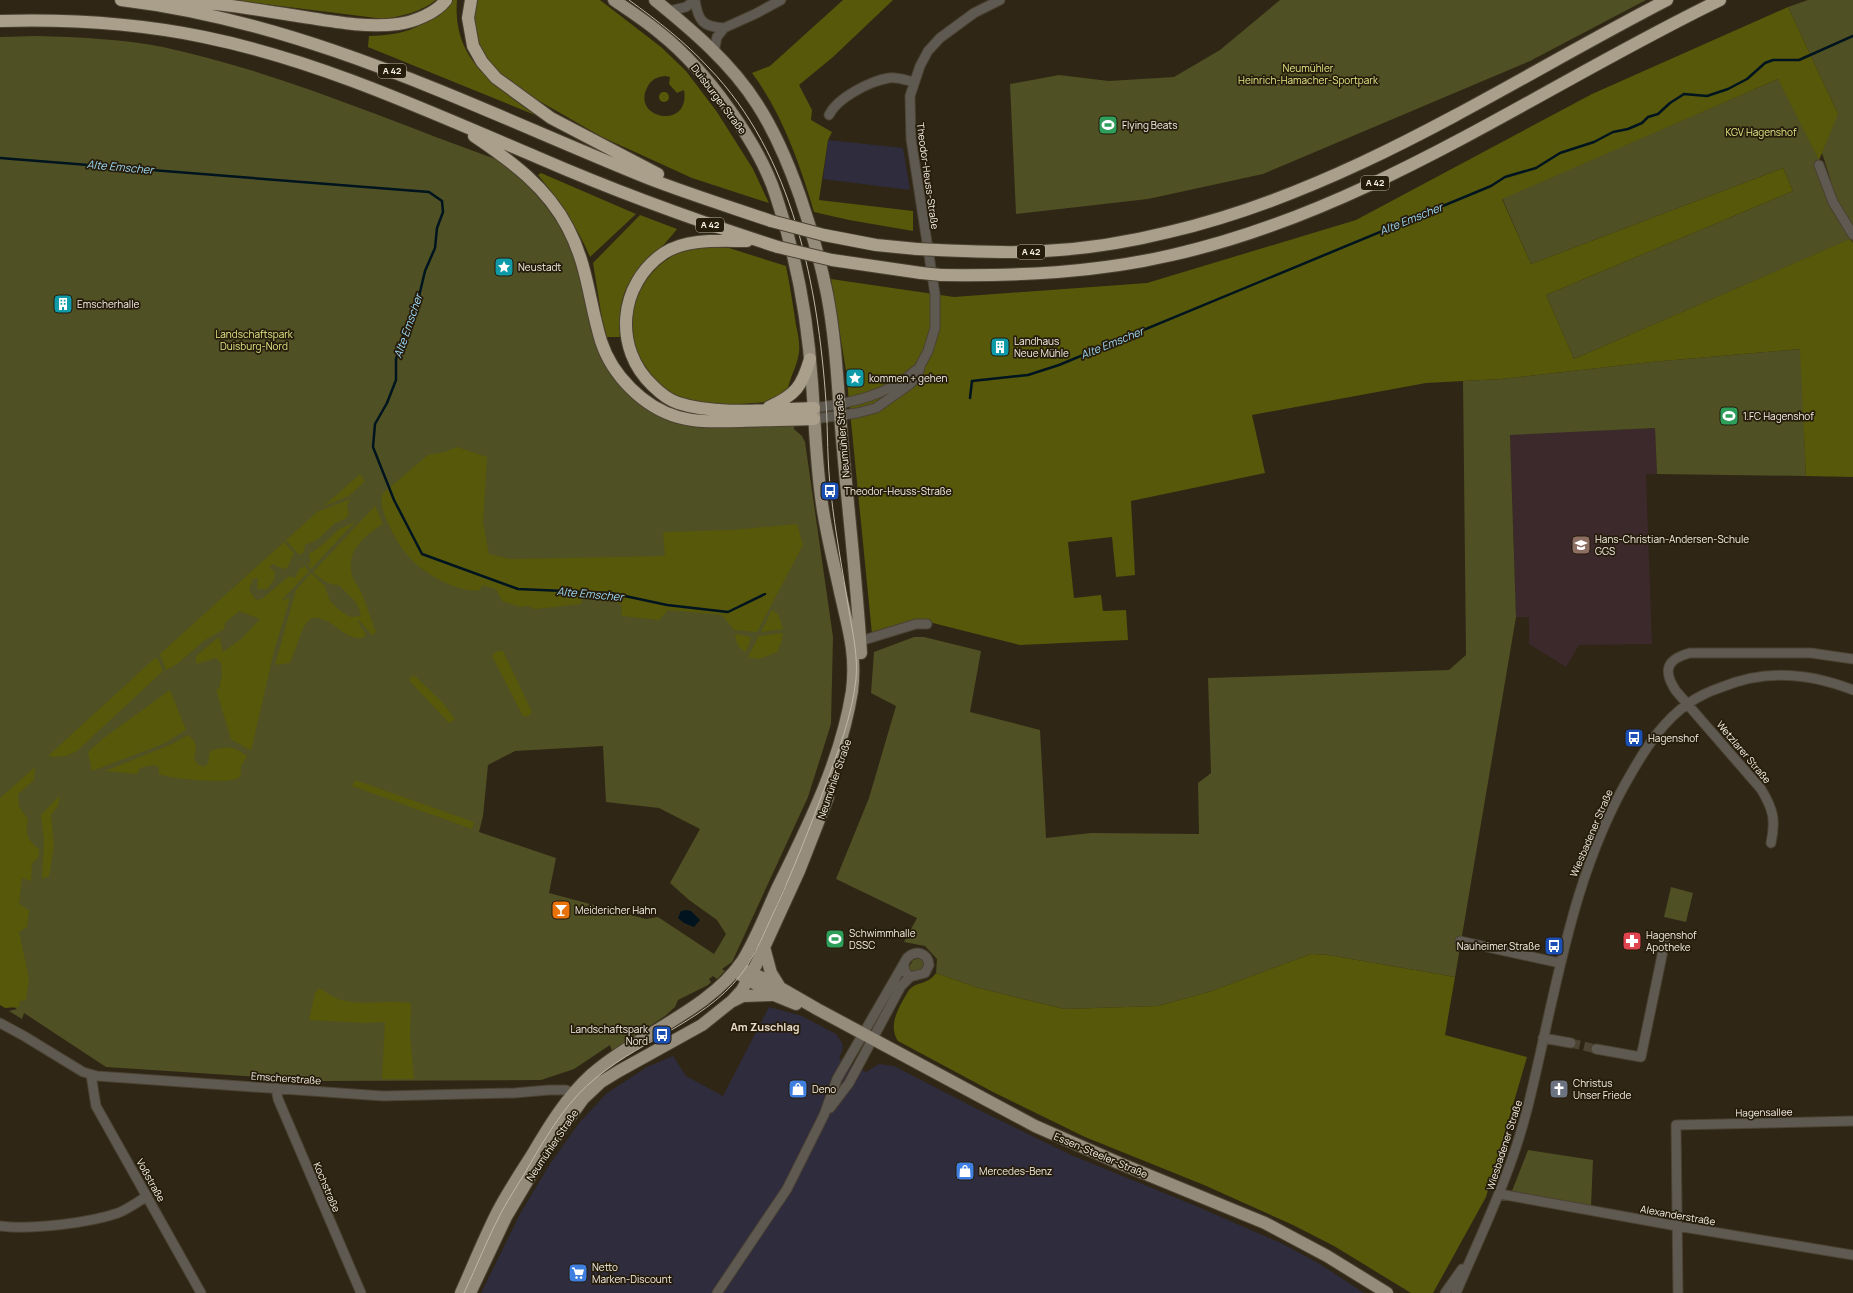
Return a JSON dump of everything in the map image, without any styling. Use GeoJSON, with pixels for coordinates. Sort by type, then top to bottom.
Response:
{"type":"FeatureCollection","features":[{"type":"Feature","properties":{"kind":"highway","name":"A 42"},"geometry":{"type":"LineString","coordinates":[[121,0],[162,5],[230,19],[326,47],[388,69],[654,176],[707,199],[771,221],[876,245],[938,250],[1044,252],[1124,241],[1208,222],[1275,200],[1342,172],[1438,125],[1667,0]]}},
{"type":"Feature","properties":{"kind":"highway"},"geometry":{"type":"LineString","coordinates":[[154,0],[205,2],[333,22],[384,25],[412,21],[429,14],[446,0]]}},
{"type":"Feature","properties":{"kind":"highway"},"geometry":{"type":"LineString","coordinates":[[471,0],[468,18],[473,46],[482,62],[496,78],[551,118],[654,176]]}},
{"type":"Feature","properties":{"kind":"highway","name":"A 42"},"geometry":{"type":"LineString","coordinates":[[0,20],[75,20],[119,23],[206,37],[253,49],[361,84],[450,119],[634,197],[778,247],[832,260],[921,273],[1040,274],[1105,268],[1172,256],[1257,231],[1350,195],[1450,146],[1676,21],[1720,0]]}},
{"type":"Feature","properties":{"kind":"highway"},"geometry":{"type":"LineString","coordinates":[[450,119],[522,170],[558,210],[577,247],[587,274],[601,341],[608,359],[622,378],[640,397],[660,409],[678,417],[704,421],[814,413]]}},
{"type":"Feature","properties":{"kind":"highway"},"geometry":{"type":"LineString","coordinates":[[758,240],[705,241],[687,244],[665,253],[646,268],[635,284],[628,302],[625,320],[626,337],[633,361],[644,378],[658,392],[676,403],[699,408],[765,409],[814,413]]}},
{"type":"Feature","properties":{"kind":"highway"},"geometry":{"type":"LineString","coordinates":[[765,409],[782,401],[796,391],[804,380],[810,359]]}},
{"type":"Feature","properties":{"kind":"main road","name":"Duisburger Straße"},"geometry":{"type":"LineString","coordinates":[[614,0],[662,34],[691,61],[716,91],[760,159]]}},
{"type":"Feature","properties":{"kind":"main road"},"geometry":{"type":"LineString","coordinates":[[655,0],[714,52]]}},
{"type":"Feature","properties":{"kind":"main road","name":"Neumühler Straße"},"geometry":{"type":"LineString","coordinates":[[461,1293],[498,1212],[559,1111],[578,1096],[601,1082],[702,1025],[732,1001],[750,976],[802,864],[842,758],[860,693],[862,676],[856,643],[840,410],[827,294],[796,185],[778,143],[758,106],[744,85],[714,52]]}},
{"type":"Feature","properties":{"kind":"main road","name":"Neumühler Straße"},"geometry":{"type":"LineString","coordinates":[[470,1293],[506,1217],[592,1074],[704,998],[737,970],[749,950],[814,813],[835,756],[852,692],[856,643],[839,589],[822,504],[810,359],[801,291],[776,195],[760,159]]}},
{"type":"Feature","properties":{"kind":"main road"},"geometry":{"type":"LineString","coordinates":[[732,1001],[748,995],[777,992],[764,947]]}},
{"type":"Feature","properties":{"kind":"main road","name":"Essen-Steeler-Straße"},"geometry":{"type":"LineString","coordinates":[[737,970],[799,1005],[817,1010],[1035,1126],[1271,1226],[1327,1256],[1387,1293]]}},
{"type":"Feature","properties":{"kind":"street"},"geometry":{"type":"LineString","coordinates":[[669,11],[686,7],[695,0]]}},
{"type":"Feature","properties":{"kind":"street"},"geometry":{"type":"LineString","coordinates":[[695,0],[696,9],[702,22],[708,26],[724,28]]}},
{"type":"Feature","properties":{"kind":"street"},"geometry":{"type":"LineString","coordinates":[[714,52],[717,37],[724,28],[756,14],[781,0]]}},
{"type":"Feature","properties":{"kind":"street","name":"Theodor-Heuss-Straße"},"geometry":{"type":"LineString","coordinates":[[814,413],[876,408],[910,384],[918,374],[932,340],[936,314],[935,294],[911,139],[909,106],[914,82],[928,51],[940,38],[974,13],[1000,0]]}},
{"type":"Feature","properties":{"kind":"street"},"geometry":{"type":"LineString","coordinates":[[829,115],[832,108],[837,104],[864,86],[873,82],[897,78],[914,82]]}},
{"type":"Feature","properties":{"kind":"street"},"geometry":{"type":"LineString","coordinates":[[1819,165],[1834,202],[1853,235]]}},
{"type":"Feature","properties":{"kind":"street"},"geometry":{"type":"LineString","coordinates":[[856,643],[916,624],[927,624]]}},
{"type":"Feature","properties":{"kind":"street"},"geometry":{"type":"LineString","coordinates":[[1688,703],[1676,691],[1669,680],[1668,667],[1671,661],[1679,656],[1690,653],[1811,653],[1853,659]]}},
{"type":"Feature","properties":{"kind":"street","name":"Wiesbadener Straße"},"geometry":{"type":"LineString","coordinates":[[1456,1293],[1472,1253],[1500,1194],[1527,1111],[1560,963],[1583,877],[1612,808],[1623,786],[1656,734],[1688,703],[1706,693],[1732,682],[1758,676],[1781,674],[1805,677],[1829,682],[1853,690]]}},
{"type":"Feature","properties":{"kind":"street","name":"Wetzlarer Straße"},"geometry":{"type":"LineString","coordinates":[[1688,703],[1761,789],[1771,806],[1773,815],[1774,828],[1771,843]]}},
{"type":"Feature","properties":{"kind":"street"},"geometry":{"type":"LineString","coordinates":[[1460,941],[1560,963]]}},
{"type":"Feature","properties":{"kind":"street"},"geometry":{"type":"LineString","coordinates":[[1596,1049],[1641,1057],[1665,941]]}},
{"type":"Feature","properties":{"kind":"street"},"geometry":{"type":"LineString","coordinates":[[717,1293],[787,1189],[824,1115],[837,1079],[868,1037],[901,986],[910,977],[925,973],[929,965],[928,958],[922,953],[914,954],[907,958],[868,1037]]}},
{"type":"Feature","properties":{"kind":"street"},"geometry":{"type":"LineString","coordinates":[[904,965],[905,972],[910,977]]}},
{"type":"Feature","properties":{"kind":"street","name":"Emscherstraße"},"geometry":{"type":"LineString","coordinates":[[0,1023],[91,1075],[383,1096],[507,1093],[549,1090],[578,1096]]}},
{"type":"Feature","properties":{"kind":"street"},"geometry":{"type":"LineString","coordinates":[[1543,1038],[1570,1044]]}},
{"type":"Feature","properties":{"kind":"street","name":"Voßstraße"},"geometry":{"type":"LineString","coordinates":[[91,1075],[96,1106],[201,1293]]}},
{"type":"Feature","properties":{"kind":"street","name":"Kochstraße"},"geometry":{"type":"LineString","coordinates":[[276,1088],[278,1099],[308,1172],[361,1293]]}},
{"type":"Feature","properties":{"kind":"street","name":"Hagensallee"},"geometry":{"type":"LineString","coordinates":[[1677,1226],[1676,1125],[1853,1121]]}},
{"type":"Feature","properties":{"kind":"street","name":"Alexanderstraße"},"geometry":{"type":"LineString","coordinates":[[1500,1194],[1677,1226],[1853,1255]]}},
{"type":"Feature","properties":{"kind":"street"},"geometry":{"type":"LineString","coordinates":[[0,1226],[55,1225],[105,1217],[120,1212],[147,1196]]}},
{"type":"Feature","properties":{"kind":"street"},"geometry":{"type":"LineString","coordinates":[[1677,1226],[1678,1293]]}},
{"type":"Feature","properties":{"kind":"street","name":"Wiesbadener Straße"},"geometry":{"type":"LineString","coordinates":[[1445,1293],[1472,1253]]}},
{"type":"Feature","properties":{"kind":"shaded area"},"geometry":{"type":"Polygon","coordinates":[[[231,0],[436,0],[424,8],[404,15],[384,19],[231,0]]]}},
{"type":"Feature","properties":{"kind":"shaded area"},"geometry":{"type":"Polygon","coordinates":[[[451,0],[457,0],[457,21],[461,38],[468,54],[478,68],[504,92],[535,115],[368,47],[369,36],[394,34],[414,28],[432,17],[451,0]]]}},
{"type":"Feature","properties":{"kind":"shaded area"},"geometry":{"type":"Polygon","coordinates":[[[477,0],[600,0],[661,47],[686,71],[717,112],[753,169],[769,203],[692,178],[602,137],[534,98],[502,75],[485,57],[473,31],[477,0]],[[662,76],[653,80],[648,86],[644,97],[647,106],[653,113],[662,116],[671,115],[679,111],[684,103],[684,90],[677,93],[669,84],[670,77],[662,76]]]}},
{"type":"Feature","properties":{"kind":"shaded area"},"geometry":{"type":"Polygon","coordinates":[[[843,0],[893,0],[833,57],[799,85],[812,110],[811,120],[832,132],[828,140],[819,200],[913,211],[913,231],[849,220],[814,212],[803,176],[781,122],[763,88],[752,73],[770,66],[843,0]]]}},
{"type":"Feature","properties":{"kind":"shaded area"},"geometry":{"type":"Polygon","coordinates":[[[1788,7],[1838,114],[1819,160],[1778,79],[1502,199],[1531,264],[1783,168],[1793,191],[1546,295],[1574,359],[1850,239],[1853,243],[1853,477],[1806,476],[1800,349],[1651,362],[1501,379],[1426,383],[1252,415],[1265,473],[1131,501],[1135,575],[1116,577],[1112,537],[1068,542],[1074,598],[1101,595],[1103,611],[1126,610],[1128,640],[1020,645],[921,620],[872,634],[846,371],[831,279],[954,297],[1147,283],[1356,220],[1592,94],[1788,7]]]}},
{"type":"Feature","properties":{"kind":"shaded area"},"geometry":{"type":"Polygon","coordinates":[[[662,92],[666,92],[669,97],[666,102],[662,102],[659,99],[659,95],[662,92]]]}},
{"type":"Feature","properties":{"kind":"shaded area"},"geometry":{"type":"Polygon","coordinates":[[[828,140],[903,148],[910,190],[823,179],[828,140]]]}},
{"type":"Feature","properties":{"kind":"shaded area"},"geometry":{"type":"Polygon","coordinates":[[[541,173],[636,214],[590,257],[567,214],[538,175],[541,173]]]}},
{"type":"Feature","properties":{"kind":"shaded area"},"geometry":{"type":"Polygon","coordinates":[[[640,215],[677,229],[643,265],[628,286],[623,299],[620,316],[620,337],[607,337],[602,319],[593,263],[640,215]]]}},
{"type":"Feature","properties":{"kind":"shaded area"},"geometry":{"type":"Polygon","coordinates":[[[714,247],[729,248],[786,266],[799,349],[797,362],[787,390],[777,399],[759,403],[741,404],[709,404],[686,400],[668,391],[655,379],[644,364],[637,349],[633,333],[633,318],[636,302],[642,288],[651,275],[662,263],[676,254],[695,249],[714,247]]]}},
{"type":"Feature","properties":{"kind":"shaded area","name":"Hans-Christian-Andersen-Schule GGS"},"geometry":{"type":"Polygon","coordinates":[[[1655,428],[1657,474],[1646,474],[1652,644],[1579,645],[1566,667],[1529,644],[1529,617],[1516,617],[1510,434],[1655,428]]]}},
{"type":"Feature","properties":{"kind":"shaded area"},"geometry":{"type":"Polygon","coordinates":[[[457,447],[487,457],[483,523],[489,554],[509,559],[665,556],[663,532],[732,530],[797,524],[803,545],[757,632],[734,630],[722,615],[668,610],[659,620],[622,616],[621,604],[598,596],[584,595],[581,604],[535,609],[528,606],[520,607],[502,601],[496,589],[482,585],[480,590],[463,589],[443,582],[425,571],[404,551],[390,528],[385,516],[382,508],[383,493],[428,455],[445,452],[457,447]]]}},
{"type":"Feature","properties":{"kind":"shaded area"},"geometry":{"type":"Polygon","coordinates":[[[360,474],[365,481],[349,496],[324,506],[360,474]]]}},
{"type":"Feature","properties":{"kind":"shaded area"},"geometry":{"type":"Polygon","coordinates":[[[353,498],[349,500],[347,507],[349,514],[345,519],[335,523],[317,540],[305,545],[304,552],[299,555],[286,540],[317,512],[353,498]]]}},
{"type":"Feature","properties":{"kind":"shaded area"},"geometry":{"type":"Polygon","coordinates":[[[375,506],[383,524],[363,539],[358,545],[354,551],[351,566],[354,580],[366,604],[376,632],[372,635],[358,619],[360,626],[366,634],[363,638],[356,638],[343,632],[325,620],[311,618],[304,626],[290,663],[275,665],[296,590],[311,573],[325,586],[330,601],[338,609],[350,617],[361,616],[358,606],[339,585],[328,583],[313,572],[375,506]]]}},
{"type":"Feature","properties":{"kind":"shaded area"},"geometry":{"type":"Polygon","coordinates":[[[356,521],[311,569],[306,562],[311,565],[309,554],[322,545],[338,530],[356,521]]]}},
{"type":"Feature","properties":{"kind":"shaded area"},"geometry":{"type":"Polygon","coordinates":[[[284,542],[294,553],[287,568],[283,569],[273,564],[270,566],[270,568],[275,572],[274,580],[267,589],[257,589],[258,578],[253,579],[249,590],[256,600],[262,599],[289,576],[295,578],[300,568],[304,568],[303,564],[309,571],[282,600],[290,598],[274,651],[251,750],[231,739],[216,689],[219,689],[222,675],[221,663],[216,658],[196,664],[196,656],[219,637],[223,652],[241,639],[260,619],[239,611],[225,623],[224,629],[205,640],[177,664],[166,670],[160,654],[284,542]]]}},
{"type":"Feature","properties":{"kind":"shaded area"},"geometry":{"type":"Polygon","coordinates":[[[772,610],[778,614],[783,629],[761,632],[772,610]]]}},
{"type":"Feature","properties":{"kind":"shaded area"},"geometry":{"type":"Polygon","coordinates":[[[783,633],[777,652],[759,659],[748,657],[759,636],[783,633]]]}},
{"type":"Feature","properties":{"kind":"shaded area"},"geometry":{"type":"Polygon","coordinates":[[[735,634],[751,638],[746,652],[738,645],[735,634]]]}},
{"type":"Feature","properties":{"kind":"shaded area"},"geometry":{"type":"Polygon","coordinates":[[[498,651],[503,651],[532,712],[528,716],[523,716],[492,656],[498,651]]]}},
{"type":"Feature","properties":{"kind":"shaded area"},"geometry":{"type":"Polygon","coordinates":[[[155,658],[158,659],[163,671],[78,750],[67,756],[48,756],[155,658]]]}},
{"type":"Feature","properties":{"kind":"shaded area"},"geometry":{"type":"Polygon","coordinates":[[[412,676],[415,676],[442,702],[455,719],[449,723],[409,680],[412,676]]]}},
{"type":"Feature","properties":{"kind":"shaded area"},"geometry":{"type":"Polygon","coordinates":[[[170,690],[186,730],[163,744],[92,771],[88,752],[105,737],[170,690]]]}},
{"type":"Feature","properties":{"kind":"shaded area"},"geometry":{"type":"Polygon","coordinates":[[[188,735],[196,745],[194,758],[197,764],[203,767],[208,764],[210,751],[216,749],[225,747],[233,748],[247,756],[241,766],[240,777],[223,781],[175,778],[159,774],[159,767],[153,765],[140,768],[137,774],[105,771],[172,744],[188,735]]]}},
{"type":"Feature","properties":{"kind":"shaded area"},"geometry":{"type":"Polygon","coordinates":[[[35,767],[34,780],[18,794],[19,807],[28,819],[27,833],[29,840],[39,849],[39,856],[32,864],[31,881],[22,878],[19,904],[29,910],[27,927],[19,932],[29,978],[26,1000],[20,1001],[19,1007],[5,1008],[0,1005],[0,798],[35,767]]]}},
{"type":"Feature","properties":{"kind":"shaded area"},"geometry":{"type":"Polygon","coordinates":[[[355,780],[474,822],[472,829],[352,786],[355,780]]]}},
{"type":"Feature","properties":{"kind":"shaded area"},"geometry":{"type":"Polygon","coordinates":[[[60,795],[58,806],[51,815],[54,846],[49,876],[42,879],[44,840],[41,815],[60,795]]]}},
{"type":"Feature","properties":{"kind":"shaded area"},"geometry":{"type":"Polygon","coordinates":[[[1311,954],[1328,955],[1455,977],[1445,1035],[1527,1057],[1486,1197],[1433,1293],[1411,1293],[1334,1246],[1293,1225],[1204,1185],[1085,1137],[993,1092],[898,1041],[895,1035],[894,1022],[896,1015],[909,990],[915,985],[930,979],[936,973],[975,987],[1064,1009],[1158,1006],[1212,991],[1311,954]]]}},
{"type":"Feature","properties":{"kind":"shaded area"},"geometry":{"type":"Polygon","coordinates":[[[319,988],[338,999],[350,1002],[411,1003],[410,1035],[414,1079],[382,1079],[385,1022],[366,1023],[309,1020],[315,993],[319,988]]]}},
{"type":"Feature","properties":{"kind":"shaded area"},"geometry":{"type":"Polygon","coordinates":[[[769,1007],[802,1016],[836,1034],[842,1043],[843,1048],[839,1059],[866,1072],[879,1064],[894,1066],[1071,1155],[1196,1206],[1283,1244],[1320,1264],[1364,1293],[481,1293],[521,1212],[550,1164],[579,1123],[607,1093],[647,1067],[673,1056],[686,1076],[723,1096],[769,1007]]]}},
{"type":"Feature","properties":{"kind":"green space","name":"Neumühler Heinrich-Hamacher-Sportpark"},"geometry":{"type":"Polygon","coordinates":[[[1280,0],[1646,0],[1530,61],[1263,174],[1148,199],[1016,214],[1010,84],[1059,75],[1109,81],[1174,77],[1220,50],[1280,0]]]}},
{"type":"Feature","properties":{"kind":"green space","name":"KGV Hagenshof"},"geometry":{"type":"Polygon","coordinates":[[[1808,0],[1853,0],[1853,243],[1851,239],[1574,359],[1546,295],[1793,191],[1783,168],[1531,264],[1502,198],[1778,79],[1838,114],[1788,7],[1808,0]],[[1822,153],[1819,160],[1831,181],[1822,153]]]}},
{"type":"Feature","properties":{"kind":"green space","name":"Landschaftspark Duisburg-Nord"},"geometry":{"type":"Polygon","coordinates":[[[52,36],[116,40],[163,47],[206,57],[291,83],[498,160],[532,190],[558,224],[572,251],[580,274],[596,339],[603,359],[614,377],[630,394],[665,417],[679,423],[693,426],[721,428],[794,426],[794,429],[802,436],[805,442],[833,637],[831,724],[808,797],[732,962],[722,969],[725,971],[717,979],[713,976],[709,979],[711,982],[708,985],[678,1000],[675,1007],[665,1016],[612,1051],[610,1045],[574,1069],[541,1080],[323,1081],[106,1067],[24,1013],[22,1019],[9,1011],[17,1009],[0,999],[0,37],[52,36]],[[603,746],[515,751],[488,765],[483,816],[479,832],[556,858],[549,893],[646,919],[658,917],[714,954],[726,934],[717,920],[689,900],[670,883],[700,829],[659,808],[606,802],[603,746]]]}},
{"type":"Feature","properties":{"kind":"green space"},"geometry":{"type":"Polygon","coordinates":[[[1801,349],[1806,476],[1657,474],[1655,428],[1510,435],[1516,617],[1455,977],[1328,955],[1311,954],[1212,991],[1158,1006],[1064,1009],[975,987],[936,973],[937,959],[925,946],[904,942],[917,918],[836,879],[869,798],[896,706],[871,693],[874,652],[914,637],[924,637],[981,651],[970,712],[1040,730],[1046,838],[1091,833],[1199,834],[1198,783],[1211,773],[1208,678],[1449,670],[1466,655],[1463,381],[1501,379],[1651,362],[1801,349]]]}},
{"type":"Feature","properties":{"kind":"green space"},"geometry":{"type":"Polygon","coordinates":[[[1671,887],[1693,893],[1686,922],[1664,917],[1671,887]]]}},
{"type":"Feature","properties":{"kind":"green space"},"geometry":{"type":"Polygon","coordinates":[[[919,958],[924,962],[922,969],[911,972],[909,967],[913,960],[919,958]]]}},
{"type":"Feature","properties":{"kind":"green space"},"geometry":{"type":"Polygon","coordinates":[[[1528,1150],[1593,1160],[1591,1206],[1512,1191],[1528,1150]]]}},
{"type":"Feature","properties":{"kind":"water"},"geometry":{"type":"Polygon","coordinates":[[[681,911],[691,911],[700,920],[694,927],[684,923],[678,918],[681,911]]]}},
{"type":"Feature","properties":{"kind":"waterway","name":"Alte Emscher"},"geometry":{"type":"LineString","coordinates":[[970,398],[972,381],[1028,375],[1059,365],[1491,186],[1505,177],[1536,168],[1560,153],[1594,142],[1613,132],[1628,129],[1642,123],[1648,117],[1658,114],[1670,103],[1684,94],[1707,96],[1728,89],[1747,79],[1765,63],[1773,60],[1799,60],[1853,36]]}},
{"type":"Feature","properties":{"kind":"waterway","name":"Alte Emscher"},"geometry":{"type":"LineString","coordinates":[[0,158],[429,192],[442,201],[443,212],[437,228],[435,248],[425,271],[416,309],[405,329],[396,359],[396,380],[387,403],[375,424],[373,447],[394,500],[422,554],[518,589],[611,593],[667,605],[728,612],[765,594]]}},
{"type":"Feature","properties":{"kind":"tunnel"},"geometry":{"type":"LineString","coordinates":[[1571,1043],[1596,1049]]}},
{"type":"Feature","properties":{"kind":"tram line"},"geometry":{"type":"LineString","coordinates":[[464,1293],[502,1211],[547,1137],[569,1105],[597,1077],[616,1063],[677,1027],[716,1000],[733,984],[747,966],[784,890],[835,761],[851,707],[856,679],[855,645],[837,537],[830,482],[822,358],[808,268],[796,224],[781,181],[762,141],[738,103],[709,68],[690,49],[661,24],[629,0]]}},
{"type":"Feature","properties":{"kind":"place","name":"Flying Beats"},"geometry":{"type":"Point","coordinates":[1108,125]}},
{"type":"Feature","properties":{"kind":"place","name":"Neustadt"},"geometry":{"type":"Point","coordinates":[504,267]}},
{"type":"Feature","properties":{"kind":"place","name":"Emscherhalle"},"geometry":{"type":"Point","coordinates":[63,304]}},
{"type":"Feature","properties":{"kind":"place","name":"Landhaus Neue Mühle"},"geometry":{"type":"Point","coordinates":[1000,347]}},
{"type":"Feature","properties":{"kind":"place","name":"kommen + gehen"},"geometry":{"type":"Point","coordinates":[855,378]}},
{"type":"Feature","properties":{"kind":"place","name":"1.FC Hagenshof"},"geometry":{"type":"Point","coordinates":[1729,416]}},
{"type":"Feature","properties":{"kind":"place","name":"Theodor-Heuss-Straße"},"geometry":{"type":"Point","coordinates":[830,491]}},
{"type":"Feature","properties":{"kind":"place","name":"Hans-Christian-Andersen-Schule GGS"},"geometry":{"type":"Point","coordinates":[1581,545]}},
{"type":"Feature","properties":{"kind":"place","name":"Hagenshof"},"geometry":{"type":"Point","coordinates":[1634,738]}},
{"type":"Feature","properties":{"kind":"place","name":"Meidericher Hahn"},"geometry":{"type":"Point","coordinates":[561,910]}},
{"type":"Feature","properties":{"kind":"place","name":"Schwimmhalle DSSC"},"geometry":{"type":"Point","coordinates":[835,939]}},
{"type":"Feature","properties":{"kind":"place","name":"Hagenshof Apotheke"},"geometry":{"type":"Point","coordinates":[1632,941]}},
{"type":"Feature","properties":{"kind":"place","name":"Nauheimer Straße"},"geometry":{"type":"Point","coordinates":[1554,946]}},
{"type":"Feature","properties":{"kind":"place","name":"Landschaftspark Nord"},"geometry":{"type":"Point","coordinates":[662,1035]}},
{"type":"Feature","properties":{"kind":"place","name":"Deno"},"geometry":{"type":"Point","coordinates":[798,1089]}},
{"type":"Feature","properties":{"kind":"place","name":"Christus Unser Friede"},"geometry":{"type":"Point","coordinates":[1559,1089]}},
{"type":"Feature","properties":{"kind":"place","name":"Mercedes-Benz"},"geometry":{"type":"Point","coordinates":[965,1171]}},
{"type":"Feature","properties":{"kind":"place","name":"Netto Marken-Discount"},"geometry":{"type":"Point","coordinates":[578,1273]}},
{"type":"Feature","properties":{"kind":"district","name":"Am Zuschlag"},"geometry":{"type":"Point","coordinates":[765,1027]}}]}
